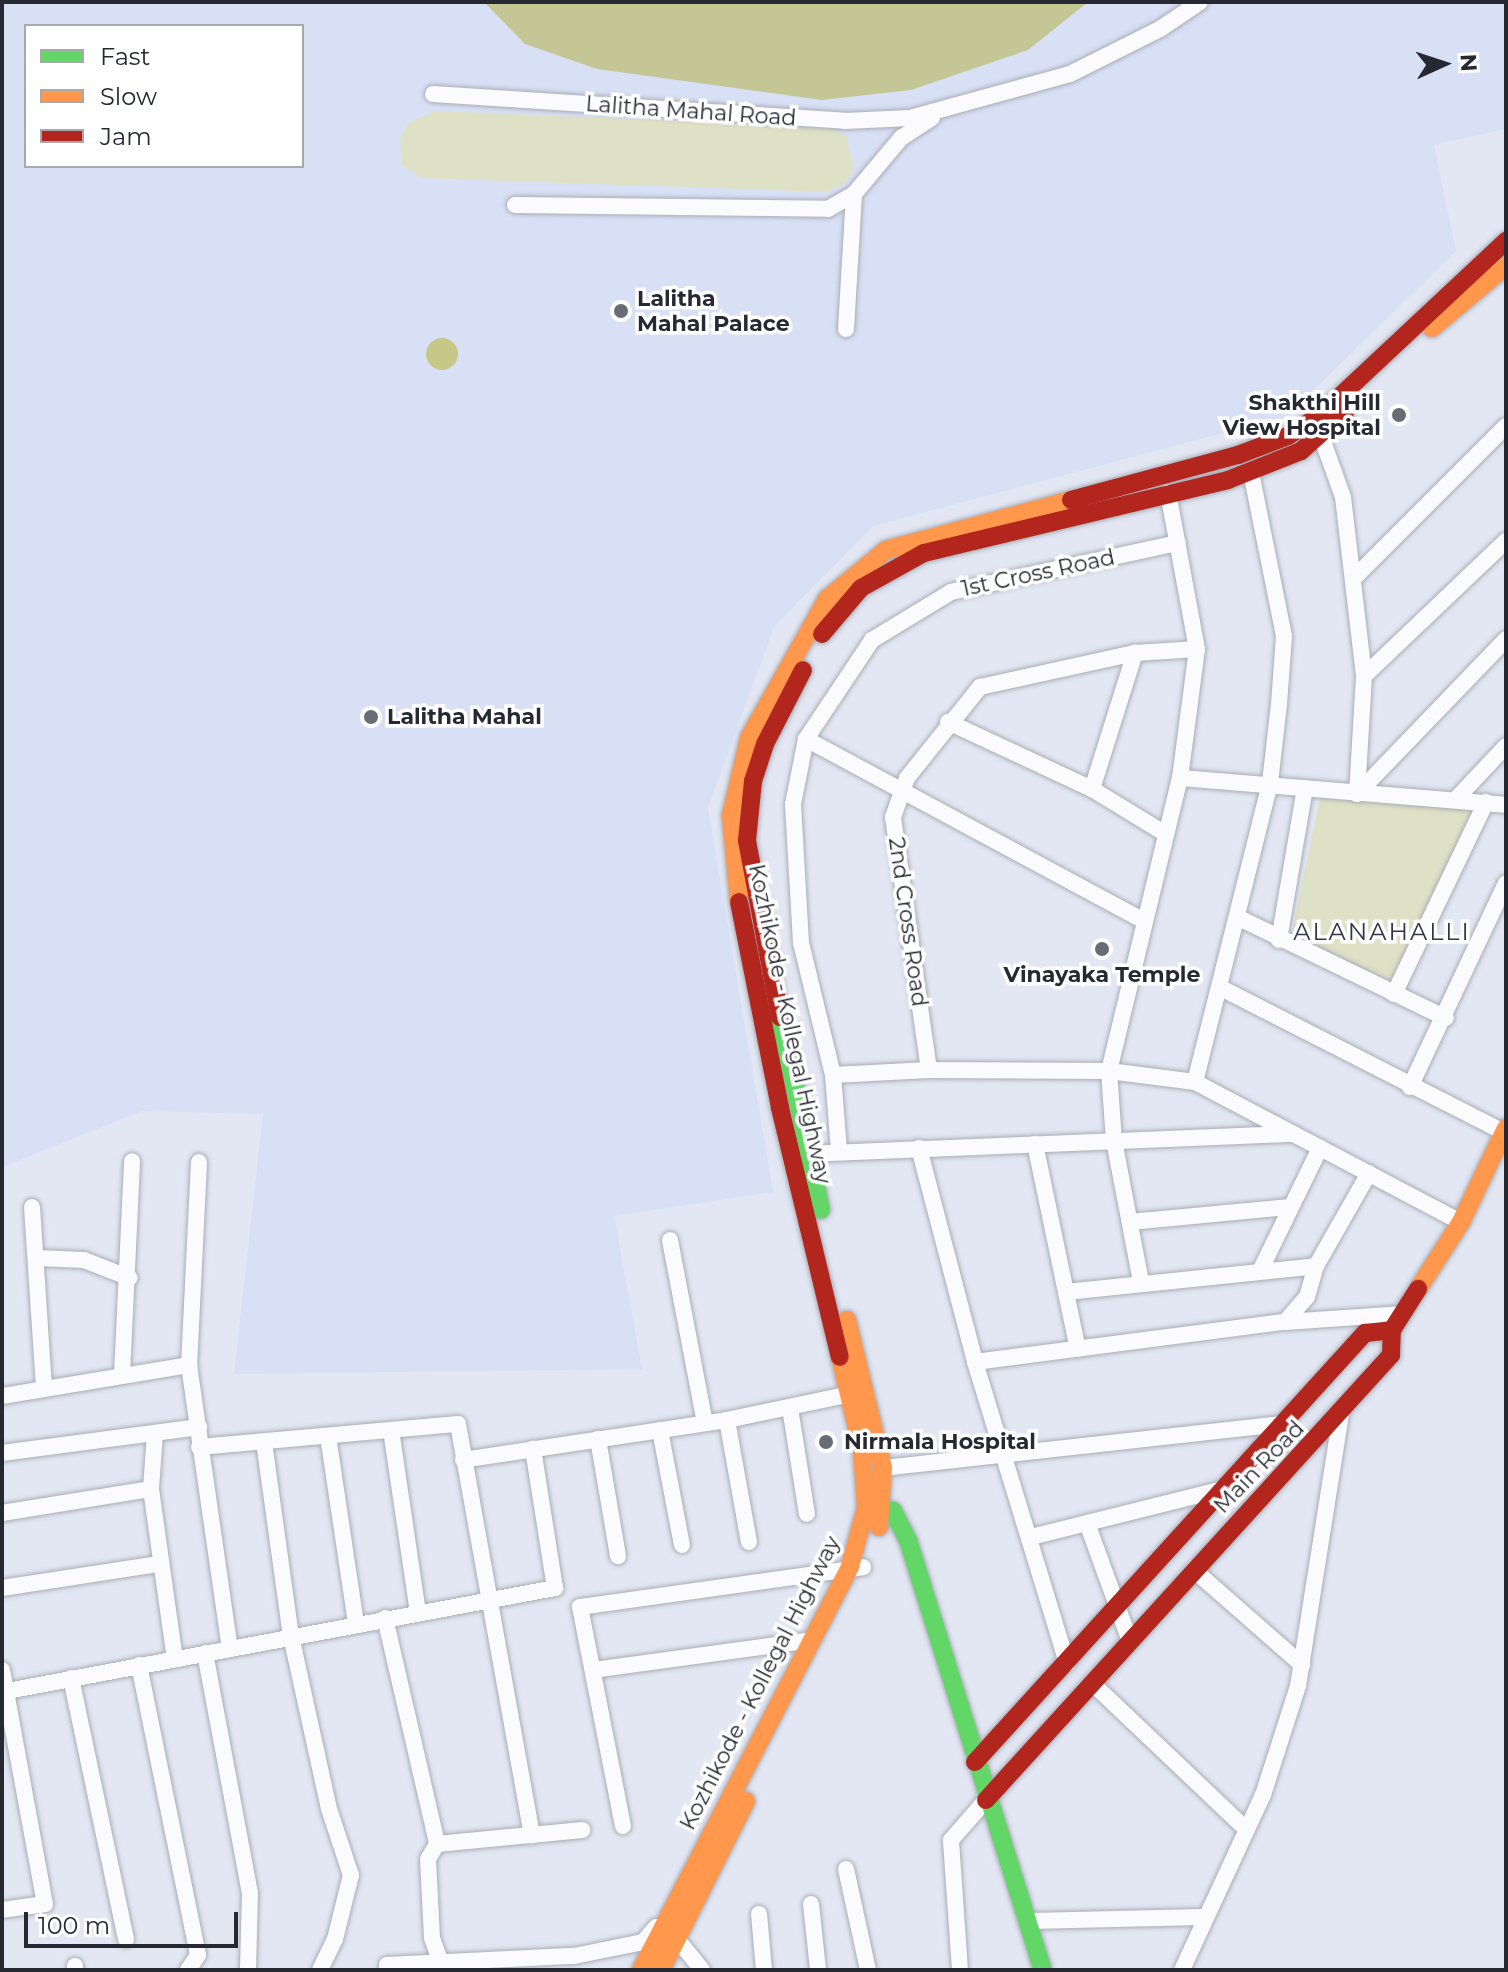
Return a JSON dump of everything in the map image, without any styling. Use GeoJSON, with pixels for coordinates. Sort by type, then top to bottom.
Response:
{"type":"FeatureCollection","features":[{"type":"Feature","properties":{"kind":"main road","name":"Kozhikode - Kollegal Highway"},"geometry":{"type":"LineString","coordinates":[[874,1505],[856,1393],[752,885],[747,817],[765,744],[818,640],[861,588],[924,553],[1251,473],[1278,463],[1321,436],[1357,390],[1506,241]]}},
{"type":"Feature","properties":{"kind":"main road","name":"Kozhikode - Kollegal Highway"},"geometry":{"type":"LineString","coordinates":[[641,1970],[670,1935],[856,1567],[883,1468],[856,1393],[780,1108],[739,903],[731,815],[749,738],[818,611],[851,574],[886,550],[1238,455],[1301,428],[1357,390],[1506,266]]}},
{"type":"Feature","properties":{"kind":"main road","name":"Main Road"},"geometry":{"type":"LineString","coordinates":[[986,1800],[1194,1570],[1341,1416],[1391,1355],[1397,1322],[1461,1222],[1505,1130]]}},
{"type":"Feature","properties":{"kind":"main road"},"geometry":{"type":"LineString","coordinates":[[975,1762],[1365,1333],[1397,1322]]}},
{"type":"Feature","properties":{"kind":"main road"},"geometry":{"type":"LineString","coordinates":[[874,1505],[893,1511],[908,1540],[986,1800],[1043,1970]]}},
{"type":"Feature","properties":{"kind":"main road","name":"Kozhikode - Kollegal Highway"},"geometry":{"type":"LineString","coordinates":[[661,1970],[670,1935],[811,1640],[856,1567]]}},
{"type":"Feature","properties":{"kind":"street","name":"Lalitha Mahal Road"},"geometry":{"type":"LineString","coordinates":[[433,94],[845,121],[948,109],[1070,74],[1160,29],[1200,2]]}},
{"type":"Feature","properties":{"kind":"street","name":"Lalitha Mahal Road"},"geometry":{"type":"LineString","coordinates":[[515,205],[809,212],[828,209],[854,194],[901,138],[948,109]]}},
{"type":"Feature","properties":{"kind":"street"},"geometry":{"type":"LineString","coordinates":[[846,329],[854,194]]}},
{"type":"Feature","properties":{"kind":"street"},"geometry":{"type":"LineString","coordinates":[[1353,579],[1506,426]]}},
{"type":"Feature","properties":{"kind":"street"},"geometry":{"type":"LineString","coordinates":[[1321,436],[1343,497],[1364,676],[1357,794]]}},
{"type":"Feature","properties":{"kind":"street"},"geometry":{"type":"LineString","coordinates":[[1195,1082],[1270,783],[1284,636],[1251,473]]}},
{"type":"Feature","properties":{"kind":"street"},"geometry":{"type":"LineString","coordinates":[[1141,1282],[1114,1141],[1109,1071],[1164,833],[1180,778],[1197,649],[1168,493]]}},
{"type":"Feature","properties":{"kind":"street"},"geometry":{"type":"LineString","coordinates":[[1364,676],[1506,541]]}},
{"type":"Feature","properties":{"kind":"street","name":"1st Cross Road"},"geometry":{"type":"LineString","coordinates":[[839,1151],[833,1075],[801,943],[793,804],[806,739],[872,640],[951,592],[1178,543]]}},
{"type":"Feature","properties":{"kind":"street"},"geometry":{"type":"LineString","coordinates":[[1357,794],[1506,639]]}},
{"type":"Feature","properties":{"kind":"street","name":"2nd Cross Road"},"geometry":{"type":"LineString","coordinates":[[929,1070],[893,817],[902,793],[948,722],[980,687],[1135,653],[1197,649]]}},
{"type":"Feature","properties":{"kind":"street"},"geometry":{"type":"LineString","coordinates":[[1092,789],[1135,653]]}},
{"type":"Feature","properties":{"kind":"street"},"geometry":{"type":"LineString","coordinates":[[948,722],[1092,789],[1164,833]]}},
{"type":"Feature","properties":{"kind":"street"},"geometry":{"type":"LineString","coordinates":[[806,739],[1144,921]]}},
{"type":"Feature","properties":{"kind":"street"},"geometry":{"type":"LineString","coordinates":[[1456,799],[1506,746]]}},
{"type":"Feature","properties":{"kind":"street"},"geometry":{"type":"LineString","coordinates":[[1180,778],[1270,783],[1357,794],[1506,805]]}},
{"type":"Feature","properties":{"kind":"street"},"geometry":{"type":"LineString","coordinates":[[1279,940],[1305,788]]}},
{"type":"Feature","properties":{"kind":"street"},"geometry":{"type":"LineString","coordinates":[[1394,994],[1486,802]]}},
{"type":"Feature","properties":{"kind":"street"},"geometry":{"type":"LineString","coordinates":[[1410,1087],[1446,1018],[1506,883]]}},
{"type":"Feature","properties":{"kind":"street"},"geometry":{"type":"LineString","coordinates":[[1237,917],[1279,940],[1446,1018]]}},
{"type":"Feature","properties":{"kind":"street"},"geometry":{"type":"LineString","coordinates":[[1221,988],[1410,1087],[1505,1130]]}},
{"type":"Feature","properties":{"kind":"street"},"geometry":{"type":"LineString","coordinates":[[833,1075],[929,1070],[1109,1071],[1195,1082],[1461,1222]]}},
{"type":"Feature","properties":{"kind":"street"},"geometry":{"type":"LineString","coordinates":[[808,1154],[1294,1134]]}},
{"type":"Feature","properties":{"kind":"street"},"geometry":{"type":"LineString","coordinates":[[1035,1144],[1078,1349]]}},
{"type":"Feature","properties":{"kind":"street"},"geometry":{"type":"LineString","coordinates":[[919,1148],[975,1362],[1031,1537],[1067,1663]]}},
{"type":"Feature","properties":{"kind":"street"},"geometry":{"type":"LineString","coordinates":[[1260,1271],[1320,1148]]}},
{"type":"Feature","properties":{"kind":"street"},"geometry":{"type":"LineString","coordinates":[[122,1375],[130,1278],[132,1161]]}},
{"type":"Feature","properties":{"kind":"street"},"geometry":{"type":"LineString","coordinates":[[199,1162],[189,1365],[230,1648]]}},
{"type":"Feature","properties":{"kind":"street"},"geometry":{"type":"LineString","coordinates":[[1285,1322],[1307,1297],[1316,1266],[1369,1173]]}},
{"type":"Feature","properties":{"kind":"street"},"geometry":{"type":"LineString","coordinates":[[32,1207],[44,1389]]}},
{"type":"Feature","properties":{"kind":"street"},"geometry":{"type":"LineString","coordinates":[[1130,1222],[1290,1207]]}},
{"type":"Feature","properties":{"kind":"street"},"geometry":{"type":"LineString","coordinates":[[670,1240],[705,1423]]}},
{"type":"Feature","properties":{"kind":"street"},"geometry":{"type":"LineString","coordinates":[[37,1258],[84,1260],[130,1278]]}},
{"type":"Feature","properties":{"kind":"street"},"geometry":{"type":"LineString","coordinates":[[1066,1292],[1316,1266]]}},
{"type":"Feature","properties":{"kind":"street"},"geometry":{"type":"LineString","coordinates":[[975,1362],[1285,1322],[1397,1322]]}},
{"type":"Feature","properties":{"kind":"street"},"geometry":{"type":"LineString","coordinates":[[2,1396],[189,1365]]}},
{"type":"Feature","properties":{"kind":"street"},"geometry":{"type":"LineString","coordinates":[[463,1460],[727,1420],[856,1393]]}},
{"type":"Feature","properties":{"kind":"street"},"geometry":{"type":"LineString","coordinates":[[790,1408],[807,1514]]}},
{"type":"Feature","properties":{"kind":"street"},"geometry":{"type":"LineString","coordinates":[[1182,1970],[1263,1795],[1302,1665],[1341,1416]]}},
{"type":"Feature","properties":{"kind":"street"},"geometry":{"type":"LineString","coordinates":[[727,1420],[749,1542]]}},
{"type":"Feature","properties":{"kind":"street"},"geometry":{"type":"LineString","coordinates":[[199,1447],[458,1424],[532,1835]]}},
{"type":"Feature","properties":{"kind":"street"},"geometry":{"type":"LineString","coordinates":[[883,1468],[1284,1424]]}},
{"type":"Feature","properties":{"kind":"street"},"geometry":{"type":"LineString","coordinates":[[2,1453],[199,1427]]}},
{"type":"Feature","properties":{"kind":"street"},"geometry":{"type":"LineString","coordinates":[[391,1430],[418,1612]]}},
{"type":"Feature","properties":{"kind":"street"},"geometry":{"type":"LineString","coordinates":[[660,1430],[682,1545]]}},
{"type":"Feature","properties":{"kind":"street"},"geometry":{"type":"LineString","coordinates":[[155,1433],[151,1489],[159,1564],[175,1659]]}},
{"type":"Feature","properties":{"kind":"street"},"geometry":{"type":"LineString","coordinates":[[328,1436],[356,1624]]}},
{"type":"Feature","properties":{"kind":"street"},"geometry":{"type":"LineString","coordinates":[[598,1439],[618,1556]]}},
{"type":"Feature","properties":{"kind":"street"},"geometry":{"type":"LineString","coordinates":[[264,1442],[291,1636],[329,1809],[351,1875],[335,1939],[320,1970]]}},
{"type":"Feature","properties":{"kind":"street"},"geometry":{"type":"LineString","coordinates":[[533,1449],[555,1588],[580,1607],[623,1826]]}},
{"type":"Feature","properties":{"kind":"street"},"geometry":{"type":"LineString","coordinates":[[1031,1537],[1226,1488]]}},
{"type":"Feature","properties":{"kind":"street"},"geometry":{"type":"LineString","coordinates":[[2,1513],[151,1489]]}},
{"type":"Feature","properties":{"kind":"street"},"geometry":{"type":"LineString","coordinates":[[1087,1523],[1130,1641]]}},
{"type":"Feature","properties":{"kind":"street"},"geometry":{"type":"LineString","coordinates":[[2,1588],[159,1564]]}},
{"type":"Feature","properties":{"kind":"street"},"geometry":{"type":"LineString","coordinates":[[580,1607],[856,1567]]}},
{"type":"Feature","properties":{"kind":"street"},"geometry":{"type":"LineString","coordinates":[[1194,1570],[1302,1665]]}},
{"type":"Feature","properties":{"kind":"street"},"geometry":{"type":"LineString","coordinates":[[4,1692],[488,1598],[555,1588]]}},
{"type":"Feature","properties":{"kind":"street"},"geometry":{"type":"LineString","coordinates":[[385,1618],[437,1844],[428,1859],[432,1938],[442,1965]]}},
{"type":"Feature","properties":{"kind":"street"},"geometry":{"type":"LineString","coordinates":[[593,1670],[811,1640]]}},
{"type":"Feature","properties":{"kind":"street"},"geometry":{"type":"LineString","coordinates":[[205,1653],[250,1893],[248,1970]]}},
{"type":"Feature","properties":{"kind":"street"},"geometry":{"type":"LineString","coordinates":[[139,1665],[198,1955],[188,1970]]}},
{"type":"Feature","properties":{"kind":"street"},"geometry":{"type":"LineString","coordinates":[[2,1670],[45,1904],[2,1910]]}},
{"type":"Feature","properties":{"kind":"street"},"geometry":{"type":"LineString","coordinates":[[71,1678],[126,1939]]}},
{"type":"Feature","properties":{"kind":"street"},"geometry":{"type":"LineString","coordinates":[[1092,1683],[1246,1829]]}},
{"type":"Feature","properties":{"kind":"street"},"geometry":{"type":"LineString","coordinates":[[960,1970],[951,1840],[986,1800]]}},
{"type":"Feature","properties":{"kind":"street"},"geometry":{"type":"LineString","coordinates":[[437,1844],[582,1830]]}},
{"type":"Feature","properties":{"kind":"street"},"geometry":{"type":"LineString","coordinates":[[846,1869],[868,1970]]}},
{"type":"Feature","properties":{"kind":"street"},"geometry":{"type":"LineString","coordinates":[[811,1904],[818,1970]]}},
{"type":"Feature","properties":{"kind":"street"},"geometry":{"type":"LineString","coordinates":[[759,1914],[764,1970]]}},
{"type":"Feature","properties":{"kind":"street"},"geometry":{"type":"LineString","coordinates":[[1027,1921],[1205,1917]]}},
{"type":"Feature","properties":{"kind":"street"},"geometry":{"type":"LineString","coordinates":[[387,1970],[387,1965],[442,1965],[574,1956],[643,1942],[656,1927],[670,1935],[702,1970]]}},
{"type":"Feature","properties":{"kind":"shaded area","name":"Lalitha Mahal"},"geometry":{"type":"Polygon","coordinates":[[[2,2],[1506,2],[1506,129],[1434,145],[1456,251],[1287,416],[873,526],[774,627],[708,808],[773,1192],[614,1216],[642,1369],[234,1374],[263,1114],[142,1111],[2,1167],[2,2]]]}},
{"type":"Feature","properties":{"kind":"shaded area"},"geometry":{"type":"Polygon","coordinates":[[[484,2],[1088,2],[1028,50],[911,90],[822,100],[597,69],[525,44],[484,2]]]}},
{"type":"Feature","properties":{"kind":"shaded area"},"geometry":{"type":"Polygon","coordinates":[[[435,111],[827,127],[846,136],[854,168],[845,183],[826,192],[422,178],[402,165],[400,140],[408,123],[435,111]]]}},
{"type":"Feature","properties":{"kind":"shaded area"},"geometry":{"type":"Polygon","coordinates":[[[442,338],[453,343],[458,354],[453,365],[442,370],[431,365],[426,354],[431,343],[442,338]]]}},
{"type":"Feature","properties":{"kind":"shaded area"},"geometry":{"type":"Polygon","coordinates":[[[1320,798],[1473,810],[1391,981],[1291,937],[1320,798]]]}},
{"type":"Feature","properties":{"kind":"traffic: fast"},"geometry":{"type":"LineString","coordinates":[[780,1017],[821,1210]]}},
{"type":"Feature","properties":{"kind":"traffic: fast"},"geometry":{"type":"LineString","coordinates":[[866,1504],[893,1511],[908,1540],[1043,1970]]}},
{"type":"Feature","properties":{"kind":"traffic: slow"},"geometry":{"type":"LineString","coordinates":[[1432,328],[1506,266]]}},
{"type":"Feature","properties":{"kind":"traffic: slow"},"geometry":{"type":"LineString","coordinates":[[739,902],[731,815],[749,738],[827,599],[886,550],[1071,500]]}},
{"type":"Feature","properties":{"kind":"traffic: slow"},"geometry":{"type":"LineString","coordinates":[[1418,1289],[1461,1222],[1506,1128]]}},
{"type":"Feature","properties":{"kind":"traffic: slow"},"geometry":{"type":"LineString","coordinates":[[847,1320],[883,1468],[879,1527]]}},
{"type":"Feature","properties":{"kind":"traffic: slow"},"geometry":{"type":"LineString","coordinates":[[641,1970],[850,1566],[866,1508],[862,1449],[840,1357]]}},
{"type":"Feature","properties":{"kind":"traffic: slow"},"geometry":{"type":"LineString","coordinates":[[661,1970],[746,1801]]}},
{"type":"Feature","properties":{"kind":"traffic: jam"},"geometry":{"type":"LineString","coordinates":[[1071,500],[1238,455],[1288,436],[1320,415],[1506,241]]}},
{"type":"Feature","properties":{"kind":"traffic: jam"},"geometry":{"type":"LineString","coordinates":[[822,634],[861,588],[924,553],[1228,480],[1301,451],[1345,412]]}},
{"type":"Feature","properties":{"kind":"traffic: jam"},"geometry":{"type":"LineString","coordinates":[[780,1017],[747,840],[753,781],[765,744],[803,670]]}},
{"type":"Feature","properties":{"kind":"traffic: jam"},"geometry":{"type":"LineString","coordinates":[[739,902],[780,1108],[840,1357]]}},
{"type":"Feature","properties":{"kind":"traffic: jam"},"geometry":{"type":"LineString","coordinates":[[986,1800],[1391,1355],[1392,1330],[1418,1289]]}},
{"type":"Feature","properties":{"kind":"traffic: jam"},"geometry":{"type":"LineString","coordinates":[[975,1762],[1365,1333],[1392,1330]]}},
{"type":"Feature","properties":{"kind":"place","name":"Lalitha Mahal Palace"},"geometry":{"type":"Point","coordinates":[621,311]}},
{"type":"Feature","properties":{"kind":"place","name":"Shakthi Hill View Hospital"},"geometry":{"type":"Point","coordinates":[1399,415]}},
{"type":"Feature","properties":{"kind":"place","name":"Lalitha Mahal"},"geometry":{"type":"Point","coordinates":[371,717]}},
{"type":"Feature","properties":{"kind":"place","name":"Vinayaka Temple"},"geometry":{"type":"Point","coordinates":[1102,949]}},
{"type":"Feature","properties":{"kind":"place","name":"Nirmala Hospital"},"geometry":{"type":"Point","coordinates":[826,1442]}},
{"type":"Feature","properties":{"kind":"district","name":"ALANAHALLI"},"geometry":{"type":"Point","coordinates":[1382,932]}}]}
